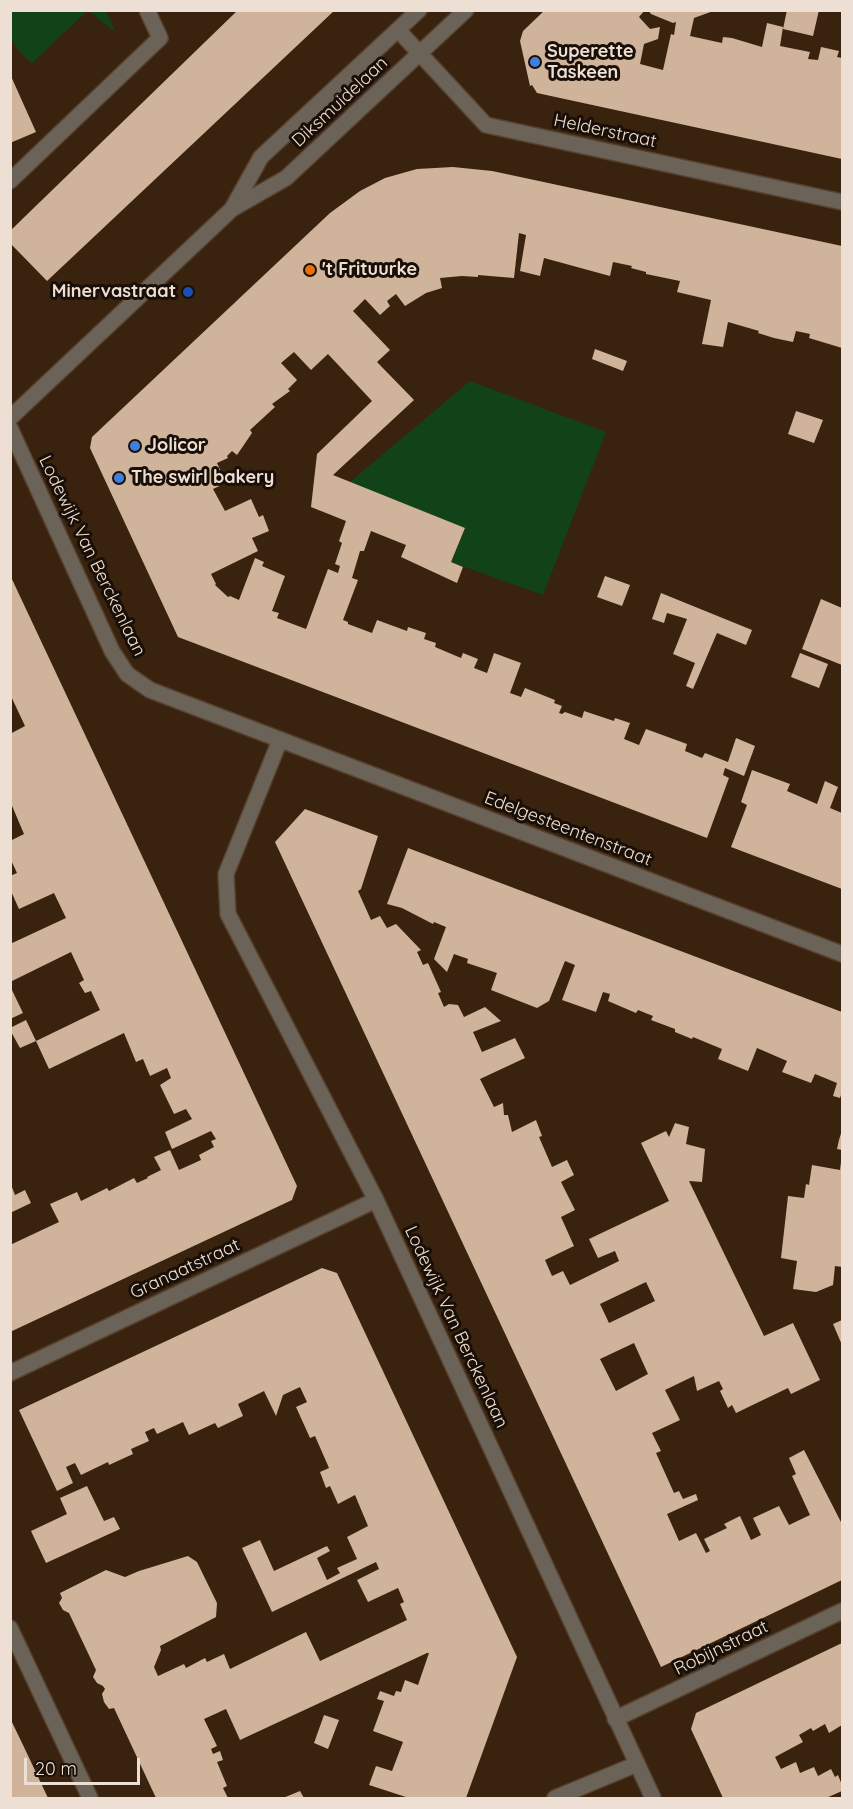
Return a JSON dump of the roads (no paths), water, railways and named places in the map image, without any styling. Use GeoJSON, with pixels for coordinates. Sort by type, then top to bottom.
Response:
{"type":"FeatureCollection","features":[{"type":"Feature","properties":{"kind":"street"},"geometry":{"type":"LineString","coordinates":[[10,181],[160,38],[147,10]]}},
{"type":"Feature","properties":{"kind":"street","name":"Diksmuidelaan"},"geometry":{"type":"LineString","coordinates":[[232,209],[261,157],[419,10]]}},
{"type":"Feature","properties":{"kind":"street","name":"Diksmuidelaan"},"geometry":{"type":"LineString","coordinates":[[10,418],[232,209],[286,178],[466,10]]}},
{"type":"Feature","properties":{"kind":"street","name":"Helderstraat"},"geometry":{"type":"LineString","coordinates":[[398,30],[486,125],[843,202]]}},
{"type":"Feature","properties":{"kind":"street","name":"Lodewijk Van Berckenlaan"},"geometry":{"type":"LineString","coordinates":[[10,428],[112,651],[127,674],[150,690]]}},
{"type":"Feature","properties":{"kind":"street","name":"Edelgesteentenstraat"},"geometry":{"type":"LineString","coordinates":[[150,690],[843,954]]}},
{"type":"Feature","properties":{"kind":"street","name":"Lodewijk Van Berckenlaan"},"geometry":{"type":"LineString","coordinates":[[280,740],[226,874],[228,914],[376,1200],[653,1798]]}},
{"type":"Feature","properties":{"kind":"street","name":"Granaatstraat"},"geometry":{"type":"LineString","coordinates":[[10,1374],[376,1200]]}},
{"type":"Feature","properties":{"kind":"street","name":"Robijnstraat"},"geometry":{"type":"LineString","coordinates":[[615,1719],[843,1611]]}},
{"type":"Feature","properties":{"kind":"street"},"geometry":{"type":"LineString","coordinates":[[10,1628],[90,1798]]}},
{"type":"Feature","properties":{"kind":"street"},"geometry":{"type":"LineString","coordinates":[[555,1798],[637,1764]]}},
{"type":"Feature","properties":{"kind":"place","name":"Superette Taskeen"},"geometry":{"type":"Point","coordinates":[535,62]}},
{"type":"Feature","properties":{"kind":"place","name":"'t Frituurke"},"geometry":{"type":"Point","coordinates":[310,270]}},
{"type":"Feature","properties":{"kind":"place","name":"Minervastraat"},"geometry":{"type":"Point","coordinates":[188,292]}},
{"type":"Feature","properties":{"kind":"place","name":"Jolicor"},"geometry":{"type":"Point","coordinates":[135,446]}},
{"type":"Feature","properties":{"kind":"place","name":"The swirl bakery"},"geometry":{"type":"Point","coordinates":[119,478]}}]}
